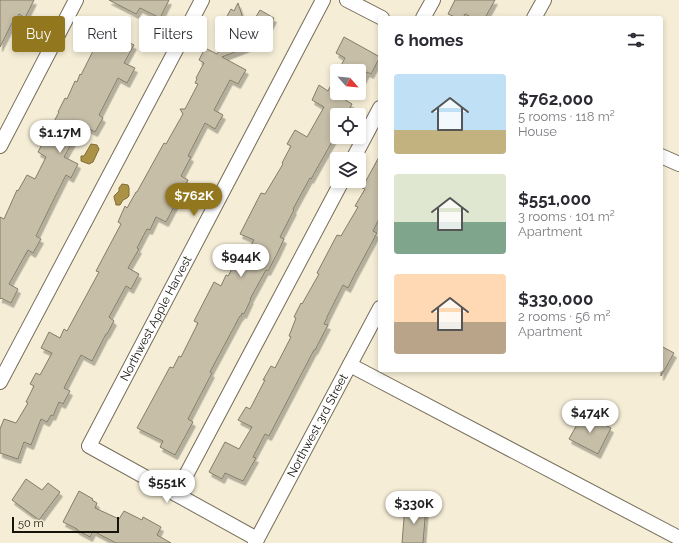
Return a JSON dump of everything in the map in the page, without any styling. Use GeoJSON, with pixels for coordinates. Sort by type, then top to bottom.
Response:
{"type":"FeatureCollection","features":[{"type":"Feature","properties":{"kind":"street"},"geometry":{"type":"LineString","coordinates":[[0,146],[76,0]]}},
{"type":"Feature","properties":{"kind":"street"},"geometry":{"type":"LineString","coordinates":[[0,382],[202,0]]}},
{"type":"Feature","properties":{"kind":"street","name":"Northwest Apple Harvest"},"geometry":{"type":"LineString","coordinates":[[176,494],[89,446],[322,0]]}},
{"type":"Feature","properties":{"kind":"street"},"geometry":{"type":"LineString","coordinates":[[347,0],[378,16]]}},
{"type":"Feature","properties":{"kind":"street"},"geometry":{"type":"LineString","coordinates":[[424,16],[433,0]]}},
{"type":"Feature","properties":{"kind":"street"},"geometry":{"type":"LineString","coordinates":[[535,16],[544,0]]}},
{"type":"Feature","properties":{"kind":"street"},"geometry":{"type":"LineString","coordinates":[[357,152],[378,112]]}},
{"type":"Feature","properties":{"kind":"street"},"geometry":{"type":"LineString","coordinates":[[663,157],[679,164]]}},
{"type":"Feature","properties":{"kind":"street"},"geometry":{"type":"LineString","coordinates":[[256,541],[176,494],[338,188]]}},
{"type":"Feature","properties":{"kind":"street","name":"Northwest 3rd Street"},"geometry":{"type":"LineString","coordinates":[[256,541],[378,312]]}},
{"type":"Feature","properties":{"kind":"street"},"geometry":{"type":"LineString","coordinates":[[350,365],[679,538]]}},
{"type":"Feature","properties":{"kind":"shaded area"},"geometry":{"type":"Polygon","coordinates":[[[91,144],[97,145],[99,149],[93,162],[89,164],[81,161],[81,156],[84,156],[91,144]]]}},
{"type":"Feature","properties":{"kind":"shaded area"},"geometry":{"type":"Polygon","coordinates":[[[122,184],[128,185],[129,196],[123,200],[120,205],[116,205],[114,196],[119,191],[122,184]]]}},
{"type":"Feature","properties":{"kind":"building"},"geometry":{"type":"Polygon","coordinates":[[[0,0],[34,0],[26,16],[19,14],[18,16],[12,16],[12,23],[0,47],[0,0]]]}},
{"type":"Feature","properties":{"kind":"building"},"geometry":{"type":"Polygon","coordinates":[[[109,0],[169,0],[161,16],[156,16],[140,8],[136,14],[109,0]]]}},
{"type":"Feature","properties":{"kind":"building"},"geometry":{"type":"Polygon","coordinates":[[[455,0],[495,0],[486,16],[469,16],[465,14],[464,16],[452,16],[448,14],[455,0]]]}},
{"type":"Feature","properties":{"kind":"building"},"geometry":{"type":"Polygon","coordinates":[[[238,3],[242,16],[227,16],[231,9],[234,11],[238,3]]]}},
{"type":"Feature","properties":{"kind":"building"},"geometry":{"type":"Polygon","coordinates":[[[260,10],[270,16],[256,16],[260,10]]]}},
{"type":"Feature","properties":{"kind":"building"},"geometry":{"type":"Polygon","coordinates":[[[344,37],[378,56],[378,61],[371,74],[367,72],[366,74],[366,64],[342,64],[345,58],[336,53],[344,37]]]}},
{"type":"Feature","properties":{"kind":"building"},"geometry":{"type":"Polygon","coordinates":[[[131,43],[134,45],[131,50],[131,43]]]}},
{"type":"Feature","properties":{"kind":"building"},"geometry":{"type":"Polygon","coordinates":[[[207,49],[217,54],[218,52],[235,52],[222,57],[246,70],[238,84],[230,80],[214,110],[223,115],[215,129],[205,123],[188,156],[191,157],[181,176],[188,180],[166,222],[156,217],[150,230],[147,229],[137,248],[139,249],[128,268],[139,274],[131,289],[126,286],[109,317],[114,321],[107,334],[92,361],[81,355],[64,388],[70,391],[63,404],[59,402],[53,416],[51,415],[47,422],[41,419],[31,445],[24,442],[18,459],[0,453],[0,429],[4,419],[16,423],[28,403],[26,402],[34,386],[30,384],[36,373],[40,375],[52,353],[41,348],[49,332],[60,338],[64,329],[67,331],[99,272],[96,271],[121,224],[118,222],[125,206],[127,208],[164,143],[166,144],[183,114],[180,109],[185,109],[198,84],[195,83],[204,63],[199,60],[203,52],[207,52],[207,49]]]}},
{"type":"Feature","properties":{"kind":"building"},"geometry":{"type":"Polygon","coordinates":[[[92,52],[130,52],[124,63],[135,68],[127,83],[118,78],[99,115],[103,118],[95,132],[82,125],[64,157],[78,164],[71,178],[66,175],[36,236],[41,239],[33,253],[28,250],[9,284],[18,289],[11,303],[1,298],[0,299],[0,217],[4,219],[17,190],[18,191],[27,175],[35,179],[46,157],[38,152],[65,98],[67,99],[75,81],[77,82],[80,74],[81,75],[92,52]]]}},
{"type":"Feature","properties":{"kind":"building"},"geometry":{"type":"Polygon","coordinates":[[[319,85],[328,91],[330,87],[330,100],[345,100],[352,104],[350,108],[330,108],[331,144],[293,209],[294,210],[280,237],[284,239],[268,271],[266,270],[250,299],[244,314],[242,313],[240,316],[210,372],[212,373],[188,419],[193,422],[175,455],[160,447],[163,441],[137,428],[170,367],[173,368],[179,356],[181,357],[198,323],[194,321],[214,282],[221,286],[226,275],[228,276],[233,267],[237,269],[254,240],[240,234],[261,193],[265,194],[283,164],[282,163],[291,146],[287,144],[295,130],[307,137],[324,107],[312,100],[319,85]]]}},
{"type":"Feature","properties":{"kind":"building"},"geometry":{"type":"Polygon","coordinates":[[[378,159],[378,221],[373,231],[377,233],[348,288],[343,285],[324,324],[328,325],[269,436],[265,434],[253,457],[256,458],[243,481],[225,473],[222,479],[209,472],[225,442],[239,449],[252,427],[238,420],[246,407],[250,409],[271,366],[275,368],[291,337],[289,336],[296,318],[294,317],[301,303],[302,304],[319,274],[317,273],[337,235],[341,236],[358,207],[355,206],[365,189],[362,188],[366,188],[366,181],[378,159]]]}},
{"type":"Feature","properties":{"kind":"building"},"geometry":{"type":"Polygon","coordinates":[[[663,347],[674,353],[661,376],[661,372],[663,372],[663,347]]]}},
{"type":"Feature","properties":{"kind":"building"},"geometry":{"type":"Polygon","coordinates":[[[583,414],[611,428],[598,454],[569,439],[583,414]]]}},
{"type":"Feature","properties":{"kind":"building"},"geometry":{"type":"Polygon","coordinates":[[[26,479],[42,490],[48,483],[60,492],[39,520],[12,500],[26,479]]]}},
{"type":"Feature","properties":{"kind":"building"},"geometry":{"type":"Polygon","coordinates":[[[79,491],[97,503],[95,508],[119,519],[124,511],[142,520],[143,517],[161,527],[157,535],[171,543],[116,543],[93,531],[90,537],[77,530],[63,522],[79,491]]]}},
{"type":"Feature","properties":{"kind":"building"},"geometry":{"type":"Polygon","coordinates":[[[405,506],[426,507],[423,543],[402,543],[405,506]]]}}]}
